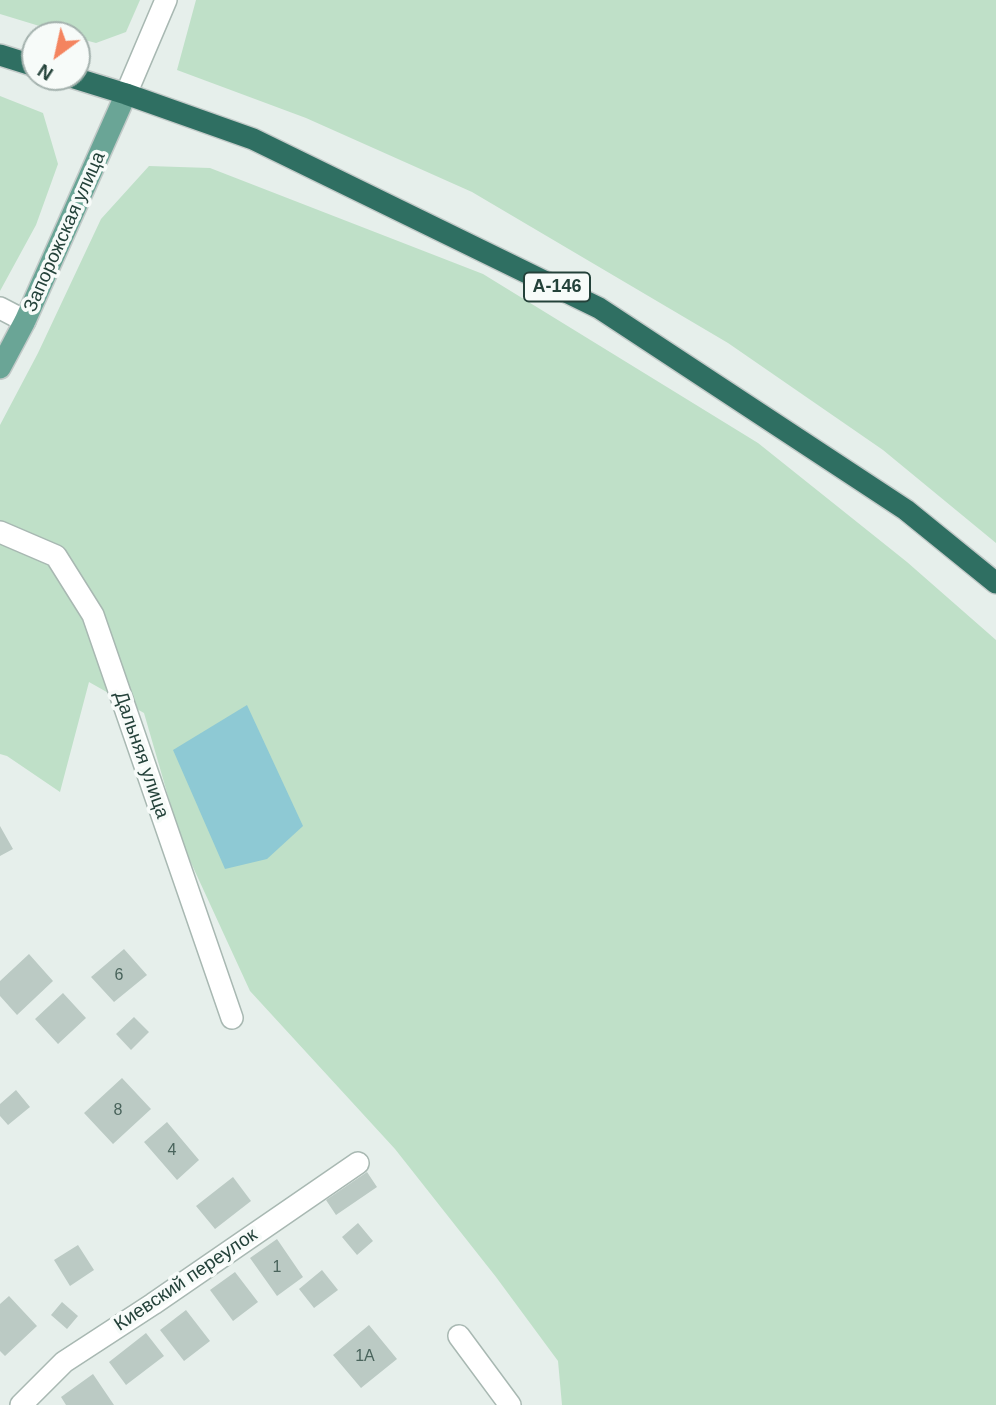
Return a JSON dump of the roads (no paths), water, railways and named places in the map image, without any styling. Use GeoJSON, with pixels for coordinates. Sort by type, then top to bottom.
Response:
{"type":"FeatureCollection","features":[{"type":"Feature","properties":{"kind":"highway"},"geometry":{"type":"LineString","coordinates":[[0,55],[21,62]]}},
{"type":"Feature","properties":{"kind":"highway","name":"А-146"},"geometry":{"type":"LineString","coordinates":[[91,83],[253,139],[599,308],[906,510],[996,583]]}},
{"type":"Feature","properties":{"kind":"main road","name":"Запорожская улица"},"geometry":{"type":"LineString","coordinates":[[0,368],[25,321],[126,94]]}},
{"type":"Feature","properties":{"kind":"street"},"geometry":{"type":"LineString","coordinates":[[126,94],[166,0]]}},
{"type":"Feature","properties":{"kind":"street"},"geometry":{"type":"LineString","coordinates":[[0,307],[25,321]]}},
{"type":"Feature","properties":{"kind":"street","name":"Дальняя улица"},"geometry":{"type":"LineString","coordinates":[[0,531],[57,555],[93,615],[232,1018]]}},
{"type":"Feature","properties":{"kind":"street","name":"Киевский переулок"},"geometry":{"type":"LineString","coordinates":[[20,1405],[64,1362],[358,1163]]}},
{"type":"Feature","properties":{"kind":"street"},"geometry":{"type":"LineString","coordinates":[[459,1336],[510,1405]]}},
{"type":"Feature","properties":{"kind":"water"},"geometry":{"type":"Polygon","coordinates":[[[247,705],[303,826],[267,859],[225,869],[173,750],[247,705]]]}}]}
